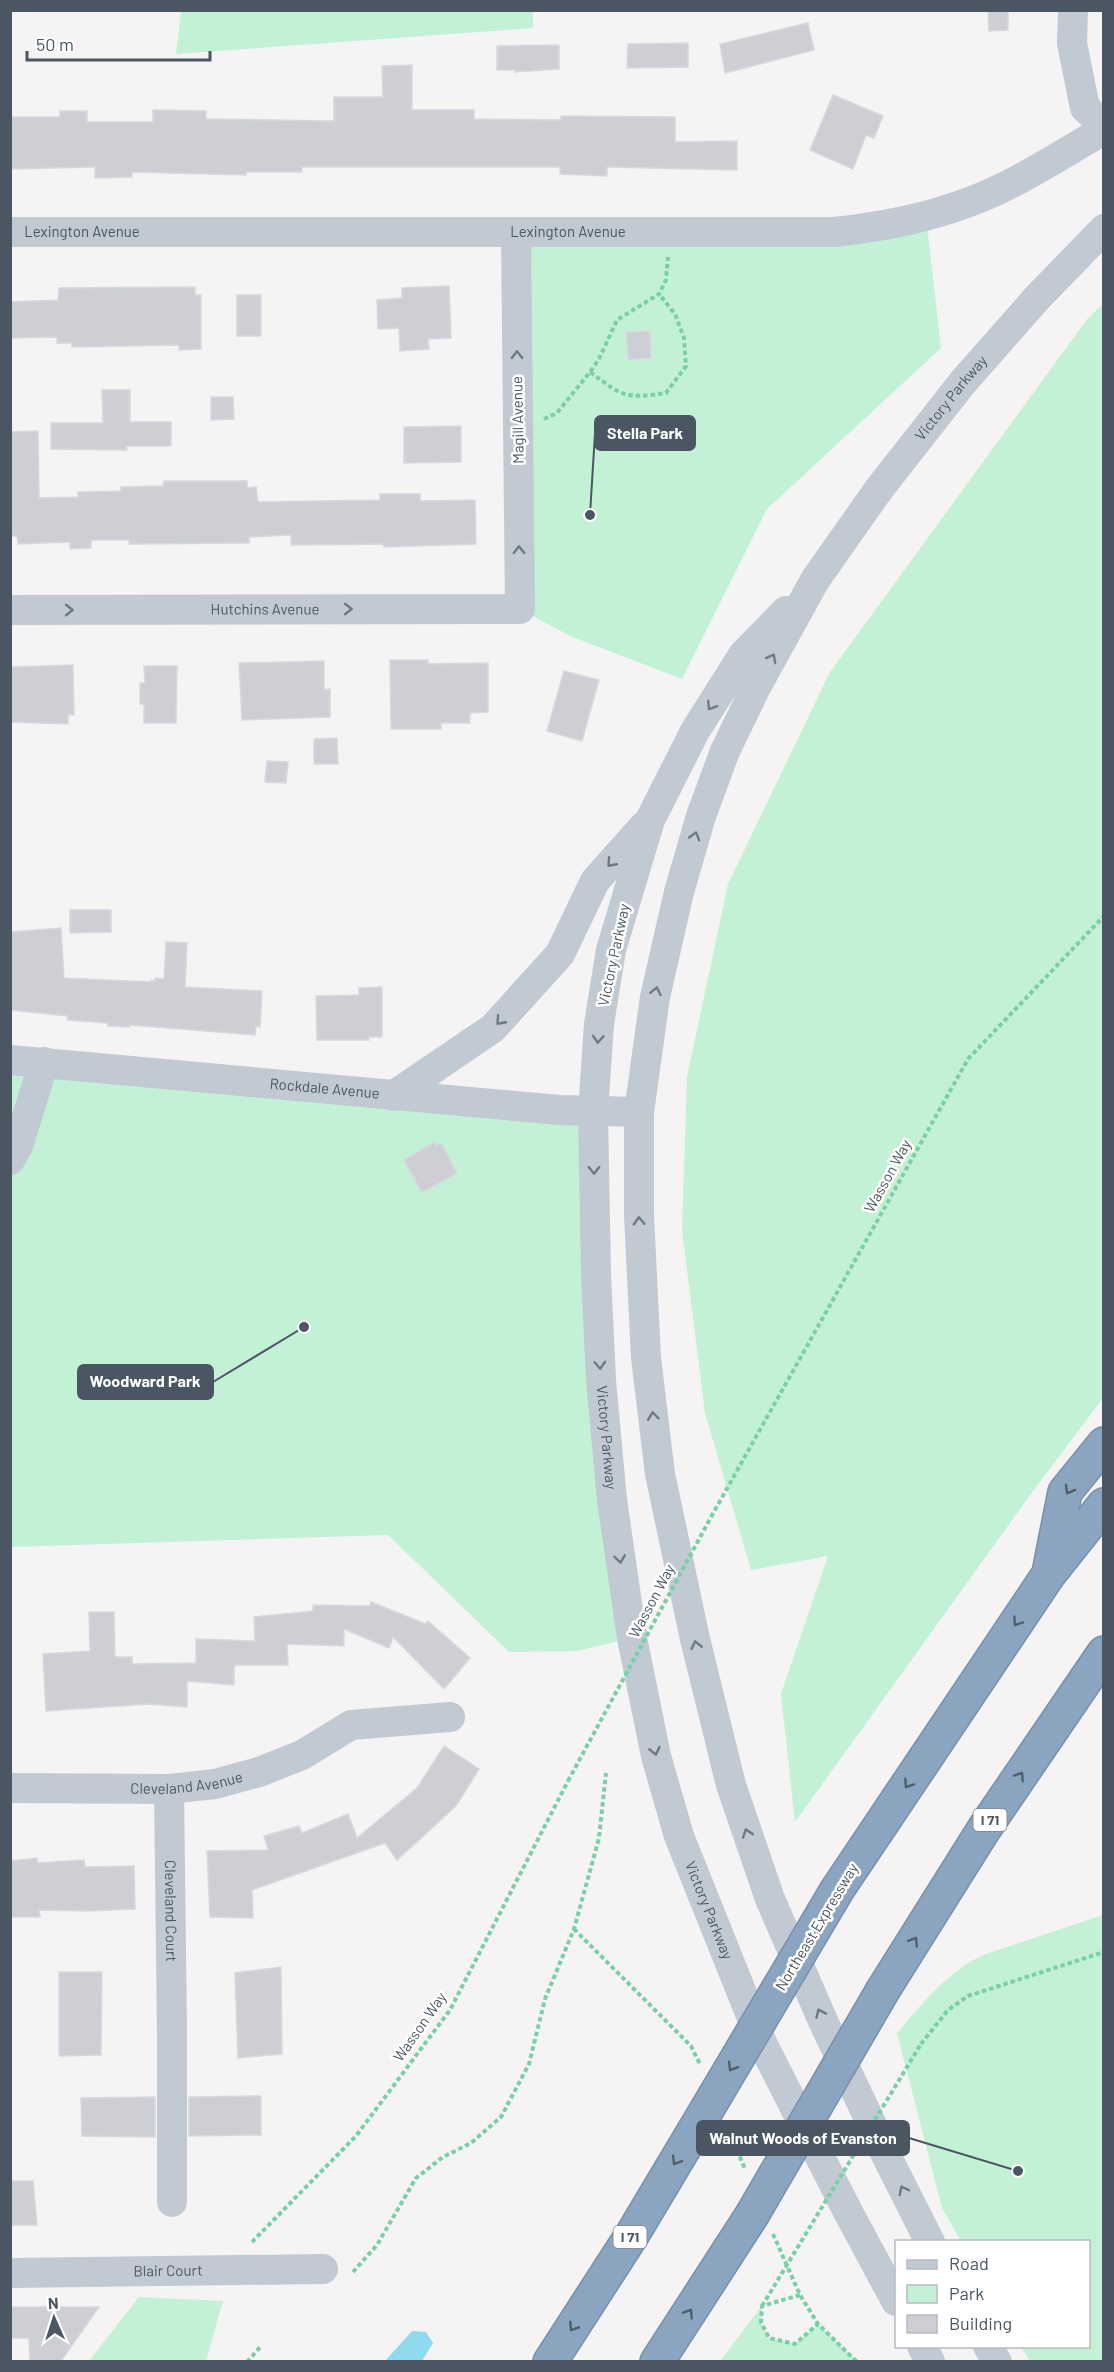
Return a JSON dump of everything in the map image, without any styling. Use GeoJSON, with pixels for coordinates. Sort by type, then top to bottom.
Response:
{"type":"FeatureCollection","features":[{"type":"Feature","properties":{"kind":"highway"},"geometry":{"type":"LineString","coordinates":[[1049,1574],[1065,1492],[1104,1444]]}},
{"type":"Feature","properties":{"kind":"highway","name":"Northeast Expressway"},"geometry":{"type":"LineString","coordinates":[[550,2361],[632,2235],[837,1890],[1049,1574],[1104,1505]]}},
{"type":"Feature","properties":{"kind":"highway","name":"I 71"},"geometry":{"type":"LineString","coordinates":[[657,2361],[752,2216],[884,1990],[984,1829],[1104,1653]]}},
{"type":"Feature","properties":{"kind":"street"},"geometry":{"type":"LineString","coordinates":[[1073,10],[1072,43],[1085,108],[1104,125]]}},
{"type":"Feature","properties":{"kind":"street","name":"Lexington Avenue"},"geometry":{"type":"LineString","coordinates":[[10,232],[834,232],[880,227],[926,217],[971,202],[1002,188],[1104,130]]}},
{"type":"Feature","properties":{"kind":"street","name":"Victory Parkway"},"geometry":{"type":"LineString","coordinates":[[929,2240],[888,2159],[823,2021],[770,1899],[730,1785],[694,1639],[660,1474],[646,1346],[639,1215],[639,1112],[655,997],[679,892],[701,816],[725,751],[756,687],[815,580],[879,489],[963,382],[1037,298],[1104,230]]}},
{"type":"Feature","properties":{"kind":"street","name":"Magill Avenue"},"geometry":{"type":"LineString","coordinates":[[516,232],[520,609]]}},
{"type":"Feature","properties":{"kind":"street","name":"Victory Parkway"},"geometry":{"type":"LineString","coordinates":[[815,580],[743,655],[695,731],[650,819],[611,950],[599,1024],[592,1112],[596,1275],[601,1380],[612,1500],[632,1638],[656,1756],[680,1836],[762,2043],[847,2210],[895,2297]]}},
{"type":"Feature","properties":{"kind":"street","name":"Hutchins Avenue"},"geometry":{"type":"LineString","coordinates":[[10,610],[520,609]]}},
{"type":"Feature","properties":{"kind":"street"},"geometry":{"type":"LineString","coordinates":[[393,1096],[493,1028],[560,954],[595,881],[650,819]]}},
{"type":"Feature","properties":{"kind":"street","name":"Rockdale Avenue"},"geometry":{"type":"LineString","coordinates":[[10,1060],[393,1096],[592,1112],[639,1112]]}},
{"type":"Feature","properties":{"kind":"street"},"geometry":{"type":"LineString","coordinates":[[10,1160],[18,1146],[45,1062]]}},
{"type":"Feature","properties":{"kind":"street","name":"Cleveland Avenue"},"geometry":{"type":"LineString","coordinates":[[10,1788],[169,1789],[215,1784],[260,1772],[302,1755],[351,1725],[450,1717]]}},
{"type":"Feature","properties":{"kind":"street","name":"Cleveland Court"},"geometry":{"type":"LineString","coordinates":[[169,1789],[172,2202]]}},
{"type":"Feature","properties":{"kind":"street","name":"Blair Court"},"geometry":{"type":"LineString","coordinates":[[10,2273],[323,2270]]}},
{"type":"Feature","properties":{"kind":"street"},"geometry":{"type":"LineString","coordinates":[[989,2348],[997,2361]]}},
{"type":"Feature","properties":{"kind":"path"},"geometry":{"type":"LineString","coordinates":[[518,422],[543,420],[557,413],[599,359],[618,320],[659,294],[666,280],[669,232]]}},
{"type":"Feature","properties":{"kind":"path"},"geometry":{"type":"LineString","coordinates":[[590,372],[616,392],[634,398],[666,393],[686,366],[684,338],[675,314],[659,294]]}},
{"type":"Feature","properties":{"kind":"path","name":"Wasson Way"},"geometry":{"type":"LineString","coordinates":[[222,2271],[242,2254],[356,2136],[450,2010],[568,1781],[711,1517],[968,1059],[1104,916]]}},
{"type":"Feature","properties":{"kind":"path"},"geometry":{"type":"LineString","coordinates":[[353,2272],[377,2245],[416,2178],[443,2157],[471,2143],[501,2117],[529,2064],[544,1999],[574,1929],[599,1838],[606,1773]]}},
{"type":"Feature","properties":{"kind":"path"},"geometry":{"type":"LineString","coordinates":[[818,2324],[795,2344],[769,2338],[760,2322],[762,2306],[921,2044],[948,2010],[968,1996],[1104,1952]]}},
{"type":"Feature","properties":{"kind":"path"},"geometry":{"type":"LineString","coordinates":[[762,2306],[800,2295]]}},
{"type":"Feature","properties":{"kind":"path"},"geometry":{"type":"LineString","coordinates":[[247,2361],[261,2346]]}},
{"type":"Feature","properties":{"kind":"green space"},"geometry":{"type":"Polygon","coordinates":[[[181,11],[533,11],[533,28],[176,54],[181,11]]]}},
{"type":"Feature","properties":{"kind":"green space"},"geometry":{"type":"Polygon","coordinates":[[[926,217],[941,348],[767,509],[682,679],[570,636],[520,609],[516,232],[926,217]]]}},
{"type":"Feature","properties":{"kind":"green space"},"geometry":{"type":"Polygon","coordinates":[[[1103,304],[1103,1398],[1033,1491],[795,1822],[781,1694],[828,1556],[751,1570],[705,1413],[682,1230],[687,1077],[728,884],[830,672],[1088,318],[1103,304]]]}},
{"type":"Feature","properties":{"kind":"green space"},"geometry":{"type":"Polygon","coordinates":[[[10,1060],[593,1112],[632,1638],[577,1651],[509,1652],[388,1535],[11,1547],[10,1060]]]}},
{"type":"Feature","properties":{"kind":"green space"},"geometry":{"type":"Polygon","coordinates":[[[1103,1915],[1103,2361],[1030,2361],[1022,2348],[1090,2348],[1090,2240],[960,2240],[942,2208],[897,2033],[947,1979],[983,1955],[1103,1915]]]}},
{"type":"Feature","properties":{"kind":"green space"},"geometry":{"type":"Polygon","coordinates":[[[139,2297],[223,2301],[206,2361],[89,2361],[139,2297]]]}},
{"type":"Feature","properties":{"kind":"green space"},"geometry":{"type":"Polygon","coordinates":[[[762,2306],[761,2322],[769,2338],[795,2344],[818,2324],[857,2361],[720,2361],[762,2306]]]}},
{"type":"Feature","properties":{"kind":"water"},"geometry":{"type":"Polygon","coordinates":[[[412,2331],[426,2332],[433,2343],[422,2361],[385,2361],[412,2331]]]}},
{"type":"Feature","properties":{"kind":"building"},"geometry":{"type":"Polygon","coordinates":[[[988,10],[1008,10],[1008,30],[989,31],[988,10]]]}},
{"type":"Feature","properties":{"kind":"building"},"geometry":{"type":"Polygon","coordinates":[[[808,23],[814,50],[725,73],[720,44],[808,23]]]}},
{"type":"Feature","properties":{"kind":"building"},"geometry":{"type":"Polygon","coordinates":[[[688,43],[688,67],[627,68],[628,44],[688,43]]]}},
{"type":"Feature","properties":{"kind":"building"},"geometry":{"type":"Polygon","coordinates":[[[559,45],[559,69],[515,72],[515,70],[497,70],[497,46],[559,45]]]}},
{"type":"Feature","properties":{"kind":"building"},"geometry":{"type":"Polygon","coordinates":[[[412,65],[412,110],[474,110],[474,119],[561,120],[561,116],[675,117],[675,142],[737,141],[737,170],[607,167],[607,176],[560,174],[560,167],[302,167],[302,172],[246,172],[246,175],[132,172],[132,177],[95,178],[95,167],[10,169],[10,117],[60,117],[60,111],[87,111],[87,122],[153,122],[153,110],[206,111],[206,119],[334,121],[334,97],[383,97],[382,66],[412,65]]]}},
{"type":"Feature","properties":{"kind":"building"},"geometry":{"type":"Polygon","coordinates":[[[833,95],[883,116],[874,138],[866,135],[853,169],[810,150],[833,95]]]}},
{"type":"Feature","properties":{"kind":"building"},"geometry":{"type":"Polygon","coordinates":[[[449,286],[451,338],[428,339],[429,349],[400,351],[399,328],[378,329],[377,300],[402,298],[402,288],[449,286]]]}},
{"type":"Feature","properties":{"kind":"building"},"geometry":{"type":"Polygon","coordinates":[[[195,287],[195,295],[201,295],[201,349],[179,350],[179,345],[72,347],[72,343],[57,343],[57,337],[10,338],[10,302],[58,300],[59,288],[195,287]]]}},
{"type":"Feature","properties":{"kind":"building"},"geometry":{"type":"Polygon","coordinates":[[[237,295],[261,295],[261,336],[237,336],[237,295]]]}},
{"type":"Feature","properties":{"kind":"building"},"geometry":{"type":"Polygon","coordinates":[[[650,331],[651,358],[628,360],[626,332],[650,331]]]}},
{"type":"Feature","properties":{"kind":"building"},"geometry":{"type":"Polygon","coordinates":[[[102,390],[130,390],[130,422],[171,422],[171,446],[126,446],[127,450],[51,449],[51,423],[103,423],[102,390]]]}},
{"type":"Feature","properties":{"kind":"building"},"geometry":{"type":"Polygon","coordinates":[[[211,397],[233,397],[234,419],[211,420],[211,397]]]}},
{"type":"Feature","properties":{"kind":"building"},"geometry":{"type":"Polygon","coordinates":[[[461,426],[461,462],[404,463],[404,427],[461,426]]]}},
{"type":"Feature","properties":{"kind":"building"},"geometry":{"type":"Polygon","coordinates":[[[38,431],[39,498],[78,497],[78,492],[121,491],[121,487],[163,486],[164,481],[247,481],[247,488],[256,487],[258,502],[380,500],[380,494],[420,494],[420,501],[475,500],[476,544],[384,547],[384,544],[291,545],[291,535],[249,537],[249,543],[129,544],[129,540],[91,540],[91,548],[70,549],[70,542],[18,544],[17,536],[10,536],[10,432],[38,431]]]}},
{"type":"Feature","properties":{"kind":"building"},"geometry":{"type":"Polygon","coordinates":[[[390,660],[428,660],[428,664],[488,663],[488,712],[470,713],[470,723],[441,723],[441,729],[391,729],[390,660]]]}},
{"type":"Feature","properties":{"kind":"building"},"geometry":{"type":"Polygon","coordinates":[[[324,661],[324,690],[330,689],[330,717],[242,720],[239,663],[324,661]]]}},
{"type":"Feature","properties":{"kind":"building"},"geometry":{"type":"Polygon","coordinates":[[[73,665],[74,715],[68,714],[68,724],[10,722],[10,667],[73,665]]]}},
{"type":"Feature","properties":{"kind":"building"},"geometry":{"type":"Polygon","coordinates":[[[144,666],[177,666],[176,723],[144,723],[144,704],[140,704],[140,683],[145,683],[144,666]]]}},
{"type":"Feature","properties":{"kind":"building"},"geometry":{"type":"Polygon","coordinates":[[[564,671],[599,680],[582,741],[547,731],[564,671]]]}},
{"type":"Feature","properties":{"kind":"building"},"geometry":{"type":"Polygon","coordinates":[[[337,738],[338,764],[314,764],[314,739],[337,738]]]}},
{"type":"Feature","properties":{"kind":"building"},"geometry":{"type":"Polygon","coordinates":[[[267,761],[288,762],[286,783],[265,782],[267,761]]]}},
{"type":"Feature","properties":{"kind":"building"},"geometry":{"type":"Polygon","coordinates":[[[70,910],[111,910],[111,932],[70,933],[70,910]]]}},
{"type":"Feature","properties":{"kind":"building"},"geometry":{"type":"Polygon","coordinates":[[[61,928],[64,978],[150,982],[155,981],[155,978],[164,979],[166,942],[187,943],[185,987],[262,991],[260,1027],[256,1026],[255,1035],[130,1025],[129,1027],[108,1026],[108,1023],[67,1020],[68,1016],[10,1010],[10,932],[61,928]]]}},
{"type":"Feature","properties":{"kind":"building"},"geometry":{"type":"Polygon","coordinates":[[[382,987],[382,1037],[369,1037],[369,1040],[317,1040],[316,996],[359,995],[359,988],[382,987]]]}},
{"type":"Feature","properties":{"kind":"building"},"geometry":{"type":"Polygon","coordinates":[[[434,1142],[436,1146],[441,1143],[457,1173],[422,1193],[404,1160],[434,1142]]]}},
{"type":"Feature","properties":{"kind":"building"},"geometry":{"type":"Polygon","coordinates":[[[371,1602],[426,1624],[428,1621],[470,1658],[444,1689],[393,1637],[389,1648],[344,1629],[344,1646],[287,1644],[288,1665],[234,1665],[234,1685],[187,1681],[187,1707],[148,1704],[46,1711],[43,1654],[90,1651],[89,1612],[114,1612],[115,1657],[132,1657],[132,1664],[196,1663],[196,1639],[255,1641],[254,1617],[313,1611],[313,1605],[370,1606],[371,1602]]]}},
{"type":"Feature","properties":{"kind":"building"},"geometry":{"type":"Polygon","coordinates":[[[444,1746],[479,1769],[456,1806],[397,1860],[385,1843],[252,1890],[253,1918],[210,1917],[207,1851],[268,1850],[264,1836],[299,1826],[302,1833],[348,1814],[357,1838],[417,1788],[444,1746]]]}},
{"type":"Feature","properties":{"kind":"building"},"geometry":{"type":"Polygon","coordinates":[[[37,1858],[37,1863],[84,1860],[85,1867],[134,1866],[135,1909],[39,1910],[40,1917],[10,1917],[10,1861],[37,1858]]]}},
{"type":"Feature","properties":{"kind":"building"},"geometry":{"type":"Polygon","coordinates":[[[281,1967],[282,2054],[238,2058],[235,1973],[281,1967]]]}},
{"type":"Feature","properties":{"kind":"building"},"geometry":{"type":"Polygon","coordinates":[[[59,1972],[102,1972],[101,2055],[59,2056],[59,1972]]]}},
{"type":"Feature","properties":{"kind":"building"},"geometry":{"type":"Polygon","coordinates":[[[261,2096],[261,2135],[189,2136],[189,2097],[261,2096]]]}},
{"type":"Feature","properties":{"kind":"building"},"geometry":{"type":"Polygon","coordinates":[[[155,2097],[155,2137],[82,2136],[81,2098],[155,2097]]]}},
{"type":"Feature","properties":{"kind":"building"},"geometry":{"type":"Polygon","coordinates":[[[10,2181],[33,2181],[37,2225],[10,2225],[10,2181]]]}},
{"type":"Feature","properties":{"kind":"building"},"geometry":{"type":"Polygon","coordinates":[[[10,2307],[99,2307],[61,2361],[30,2361],[29,2338],[10,2338],[10,2307]]]}},
{"type":"Feature","properties":{"kind":"place","name":"Stella Park"},"geometry":{"type":"Point","coordinates":[590,515]}},
{"type":"Feature","properties":{"kind":"place","name":"Woodward Park"},"geometry":{"type":"Point","coordinates":[304,1327]}},
{"type":"Feature","properties":{"kind":"place","name":"Walnut Woods of Evanston"},"geometry":{"type":"Point","coordinates":[1018,2171]}}]}
